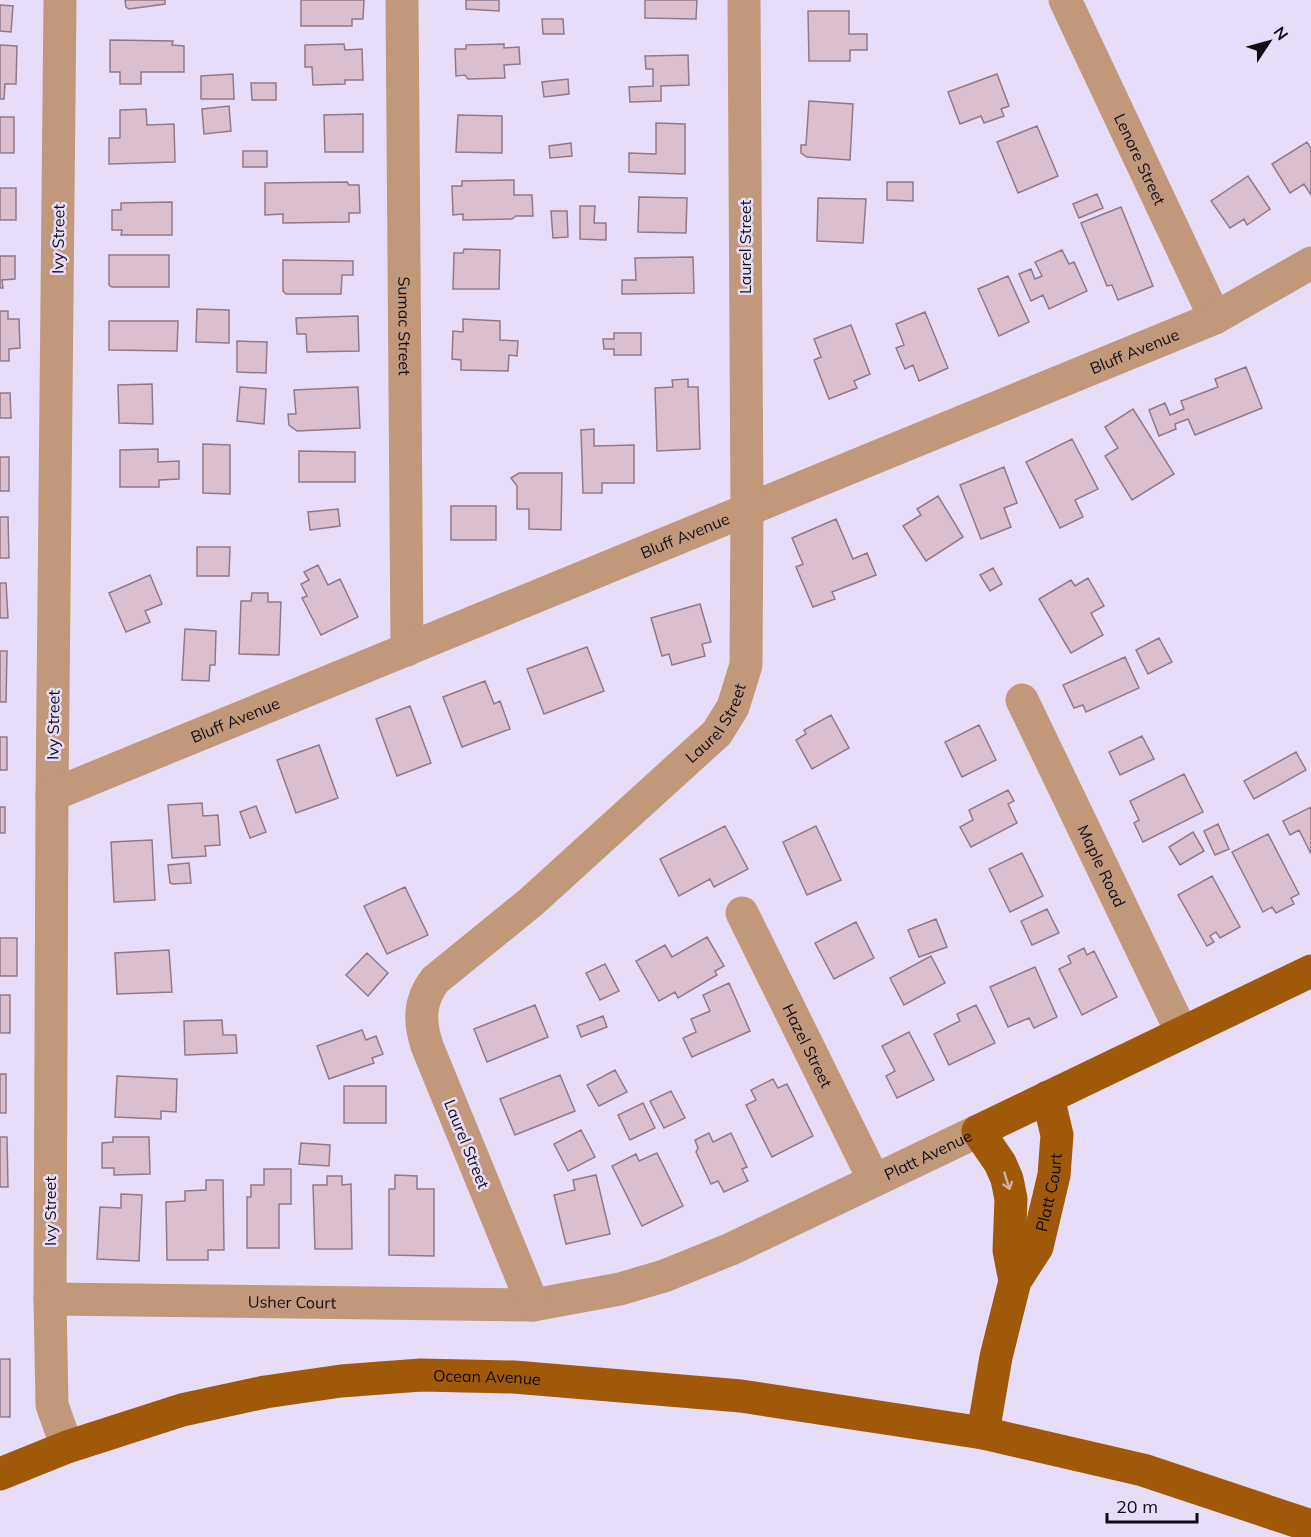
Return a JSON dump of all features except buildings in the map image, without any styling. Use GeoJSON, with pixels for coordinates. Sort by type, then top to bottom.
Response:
{"type":"FeatureCollection","features":[{"type":"Feature","properties":{"kind":"main road","name":"Platt Avenue"},"geometry":{"type":"LineString","coordinates":[[978,1131],[1311,971]]}},
{"type":"Feature","properties":{"kind":"main road","name":"Platt Court"},"geometry":{"type":"LineString","coordinates":[[983,1433],[996,1357],[1015,1281],[1037,1247],[1054,1174],[1057,1135],[1048,1097]]}},
{"type":"Feature","properties":{"kind":"main road","name":"Platt Court"},"geometry":{"type":"LineString","coordinates":[[978,1131],[1008,1179],[1011,1199],[1010,1250],[1015,1281]]}},
{"type":"Feature","properties":{"kind":"main road","name":"Ocean Avenue"},"geometry":{"type":"LineString","coordinates":[[0,1474],[67,1448],[182,1410],[266,1392],[341,1381],[421,1375],[514,1377],[741,1396],[983,1433],[1143,1470],[1311,1526]]}},
{"type":"Feature","properties":{"kind":"street","name":"Ivy Street"},"geometry":{"type":"LineString","coordinates":[[60,0],[52,795],[50,1299],[52,1405],[67,1448]]}},
{"type":"Feature","properties":{"kind":"street","name":"Sumac Street"},"geometry":{"type":"LineString","coordinates":[[402,0],[407,650]]}},
{"type":"Feature","properties":{"kind":"street","name":"Laurel Street"},"geometry":{"type":"LineString","coordinates":[[533,1305],[427,1046],[422,1030],[422,1003],[427,991],[446,970],[531,902],[717,733],[733,707],[746,666],[744,0]]}},
{"type":"Feature","properties":{"kind":"street","name":"Lenore Street"},"geometry":{"type":"LineString","coordinates":[[1065,0],[1215,318]]}},
{"type":"Feature","properties":{"kind":"street","name":"Bluff Avenue"},"geometry":{"type":"LineString","coordinates":[[52,795],[710,523],[747,510],[1215,318],[1311,263]]}},
{"type":"Feature","properties":{"kind":"street","name":"Maple Road"},"geometry":{"type":"LineString","coordinates":[[1022,700],[1182,1032]]}},
{"type":"Feature","properties":{"kind":"street","name":"Hazel Street"},"geometry":{"type":"LineString","coordinates":[[742,912],[874,1180]]}},
{"type":"Feature","properties":{"kind":"street","name":"Platt Avenue"},"geometry":{"type":"LineString","coordinates":[[533,1305],[620,1289],[664,1276],[731,1249],[978,1131]]}},
{"type":"Feature","properties":{"kind":"street","name":"Usher Court"},"geometry":{"type":"LineString","coordinates":[[50,1299],[533,1305]]}}]}
